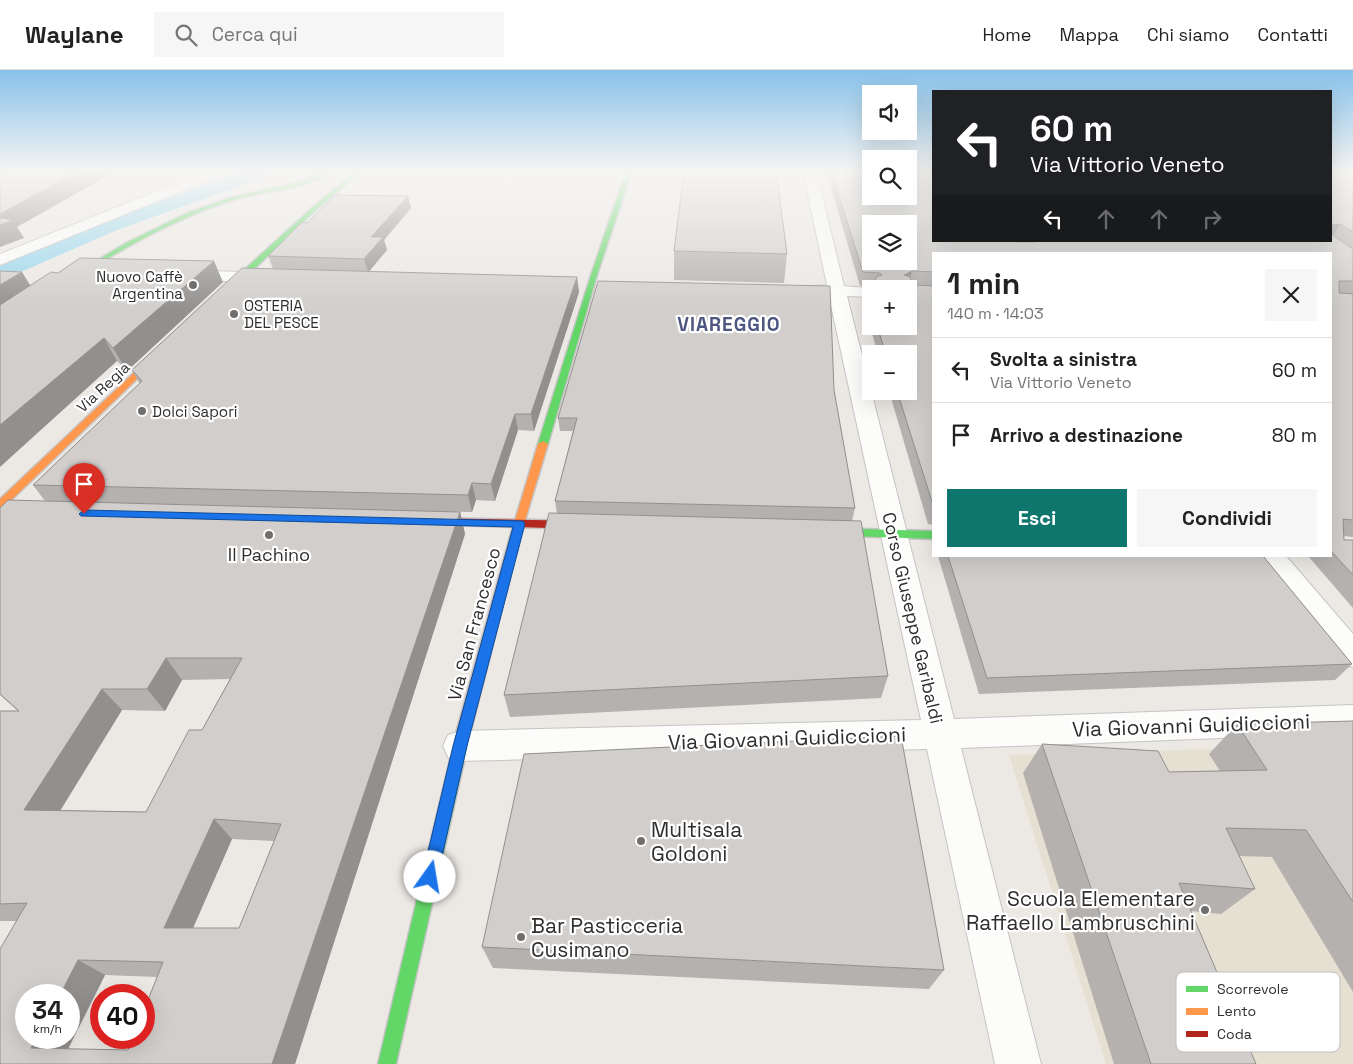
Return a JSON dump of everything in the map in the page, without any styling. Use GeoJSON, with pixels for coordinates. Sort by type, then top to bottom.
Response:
{"type":"FeatureCollection","features":[{"type":"Feature","properties":{"kind":"street"},"geometry":{"type":"LineString","coordinates":[[0,260],[105,217]]}},
{"type":"Feature","properties":{"kind":"street"},"geometry":{"type":"LineString","coordinates":[[60,285],[134,240],[185,217]]}},
{"type":"Feature","properties":{"kind":"street"},"geometry":{"type":"LineString","coordinates":[[212,305],[305,217]]}},
{"type":"Feature","properties":{"kind":"street","name":"Via San Francesco"},"geometry":{"type":"LineString","coordinates":[[387,1064],[460,746],[519,524],[591,284],[613,217]]}},
{"type":"Feature","properties":{"kind":"street","name":"Corso Giuseppe Garibaldi"},"geometry":{"type":"LineString","coordinates":[[819,217],[1018,1064]]}},
{"type":"Feature","properties":{"kind":"street"},"geometry":{"type":"LineString","coordinates":[[80,272],[110,273]]}},
{"type":"Feature","properties":{"kind":"street"},"geometry":{"type":"LineString","coordinates":[[168,275],[288,278]]}},
{"type":"Feature","properties":{"kind":"street"},"geometry":{"type":"LineString","coordinates":[[572,283],[610,284]]}},
{"type":"Feature","properties":{"kind":"street"},"geometry":{"type":"LineString","coordinates":[[807,290],[862,292]]}},
{"type":"Feature","properties":{"kind":"street","name":"Via Regia"},"geometry":{"type":"LineString","coordinates":[[3,509],[168,346]]}},
{"type":"Feature","properties":{"kind":"street"},"geometry":{"type":"LineString","coordinates":[[417,521],[590,526]]}},
{"type":"Feature","properties":{"kind":"street"},"geometry":{"type":"LineString","coordinates":[[816,532],[932,535]]}},
{"type":"Feature","properties":{"kind":"street"},"geometry":{"type":"LineString","coordinates":[[1271,557],[1353,655]]}},
{"type":"Feature","properties":{"kind":"street","name":"Via Giovanni Guidiccioni"},"geometry":{"type":"LineString","coordinates":[[460,746],[940,734],[1353,720]]}},
{"type":"Feature","properties":{"kind":"shaded area","name":"Scuola Elementare Raffaello Lambruschini"},"geometry":{"type":"Polygon","coordinates":[[[1353,745],[1353,1064],[1106,1064],[1009,755],[1353,745]]]}},
{"type":"Feature","properties":{"kind":"water"},"geometry":{"type":"Polygon","coordinates":[[[114,217],[152,217],[117,230],[0,281],[0,263],[114,217]]]}},
{"type":"Feature","properties":{"kind":"building"},"geometry":{"type":"Polygon","coordinates":[[[313,217],[389,217],[371,237],[383,237],[364,259],[268,256],[302,222],[307,223],[313,217]]]}},
{"type":"Feature","properties":{"kind":"building"},"geometry":{"type":"Polygon","coordinates":[[[678,217],[782,217],[787,254],[674,251],[678,217]]]}},
{"type":"Feature","properties":{"kind":"building"},"geometry":{"type":"Polygon","coordinates":[[[846,217],[862,217],[862,269],[846,217]]]}},
{"type":"Feature","properties":{"kind":"building"},"geometry":{"type":"Polygon","coordinates":[[[917,217],[932,217],[932,242],[1332,242],[1332,235],[1353,249],[1353,281],[1339,281],[1339,293],[1353,294],[1353,520],[1343,519],[1344,540],[1353,540],[1353,575],[1332,552],[1332,252],[932,252],[932,272],[912,271],[904,275],[910,277],[911,280],[876,280],[876,277],[882,275],[880,273],[863,272],[862,270],[917,270],[917,217]]]}},
{"type":"Feature","properties":{"kind":"building"},"geometry":{"type":"Polygon","coordinates":[[[1332,217],[1353,217],[1353,232],[1340,224],[1332,225],[1332,217]]]}},
{"type":"Feature","properties":{"kind":"building"},"geometry":{"type":"Polygon","coordinates":[[[0,218],[13,220],[0,225],[0,218]]]}},
{"type":"Feature","properties":{"kind":"building"},"geometry":{"type":"Polygon","coordinates":[[[80,258],[214,261],[113,348],[104,338],[0,425],[0,305],[51,272],[58,273],[80,258]]]}},
{"type":"Feature","properties":{"kind":"building"},"geometry":{"type":"Polygon","coordinates":[[[242,268],[577,277],[531,414],[515,414],[491,484],[472,483],[468,495],[33,485],[142,381],[132,370],[242,268]]]}},
{"type":"Feature","properties":{"kind":"building"},"geometry":{"type":"Polygon","coordinates":[[[0,271],[22,272],[0,285],[0,271]]]}},
{"type":"Feature","properties":{"kind":"building"},"geometry":{"type":"Polygon","coordinates":[[[598,281],[830,286],[834,390],[855,508],[555,501],[577,418],[558,418],[598,281]]]}},
{"type":"Feature","properties":{"kind":"building"},"geometry":{"type":"Polygon","coordinates":[[[917,285],[932,286],[932,502],[900,400],[917,400],[917,345],[883,345],[880,335],[917,335],[917,285]]]}},
{"type":"Feature","properties":{"kind":"building"},"geometry":{"type":"Polygon","coordinates":[[[8,500],[460,512],[272,1064],[0,1064],[0,949],[27,903],[0,904],[0,711],[19,711],[0,694],[0,508],[8,500]],[[166,658],[147,689],[102,689],[24,810],[146,812],[189,730],[202,730],[242,658],[166,658]],[[214,819],[164,928],[239,928],[281,824],[214,819]],[[78,960],[66,984],[15,984],[15,1049],[155,1049],[154,984],[163,962],[78,960]]]}},
{"type":"Feature","properties":{"kind":"building"},"geometry":{"type":"Polygon","coordinates":[[[549,513],[861,521],[888,676],[504,695],[549,513]]]}},
{"type":"Feature","properties":{"kind":"building"},"geometry":{"type":"Polygon","coordinates":[[[948,557],[1264,557],[1352,664],[987,678],[948,557]]]}},
{"type":"Feature","properties":{"kind":"building"},"geometry":{"type":"Polygon","coordinates":[[[1353,721],[1353,902],[1306,830],[1226,828],[1255,889],[1179,883],[1217,972],[1176,972],[1176,1052],[1251,1052],[1256,1064],[1151,1064],[1042,744],[1158,751],[1169,772],[1267,770],[1237,724],[1353,721]]]}},
{"type":"Feature","properties":{"kind":"building"},"geometry":{"type":"Polygon","coordinates":[[[901,736],[944,970],[482,947],[524,754],[901,736]]]}},
{"type":"Feature","properties":{"kind":"traffic: fast"},"geometry":{"type":"LineString","coordinates":[[71,278],[129,244],[181,217]]}},
{"type":"Feature","properties":{"kind":"traffic: fast"},"geometry":{"type":"LineString","coordinates":[[223,294],[305,217]]}},
{"type":"Feature","properties":{"kind":"traffic: fast"},"geometry":{"type":"LineString","coordinates":[[543,444],[613,217]]}},
{"type":"Feature","properties":{"kind":"traffic: fast"},"geometry":{"type":"LineString","coordinates":[[825,532],[932,535]]}},
{"type":"Feature","properties":{"kind":"traffic: fast"},"geometry":{"type":"LineString","coordinates":[[387,1064],[464,730]]}},
{"type":"Feature","properties":{"kind":"traffic: slow"},"geometry":{"type":"LineString","coordinates":[[0,505],[162,351]]}},
{"type":"Feature","properties":{"kind":"traffic: slow"},"geometry":{"type":"LineString","coordinates":[[464,730],[515,537],[543,444]]}},
{"type":"Feature","properties":{"kind":"traffic: jam"},"geometry":{"type":"LineString","coordinates":[[425,522],[582,525]]}},
{"type":"Feature","properties":{"kind":"place","name":"Nuovo Caffè Argentina"},"geometry":{"type":"Point","coordinates":[193,285]}},
{"type":"Feature","properties":{"kind":"place","name":"OSTERIA DEL PESCE"},"geometry":{"type":"Point","coordinates":[234,314]}},
{"type":"Feature","properties":{"kind":"place","name":"Dolci Sapori"},"geometry":{"type":"Point","coordinates":[142,411]}},
{"type":"Feature","properties":{"kind":"place","name":"Il Pachino"},"geometry":{"type":"Point","coordinates":[269,535]}},
{"type":"Feature","properties":{"kind":"place","name":"Multisala Goldoni"},"geometry":{"type":"Point","coordinates":[641,841]}},
{"type":"Feature","properties":{"kind":"place","name":"Scuola Elementare Raffaello Lambruschini"},"geometry":{"type":"Point","coordinates":[1205,910]}},
{"type":"Feature","properties":{"kind":"place","name":"Bar Pasticceria Cusimano"},"geometry":{"type":"Point","coordinates":[521,937]}},
{"type":"Feature","properties":{"kind":"district","name":"VIAREGGIO"},"geometry":{"type":"Point","coordinates":[729,324]}},
{"type":"Feature","properties":{"kind":"route"},"geometry":{"type":"LineString","coordinates":[[84,514],[519,524],[460,746],[430,877]]}}]}
